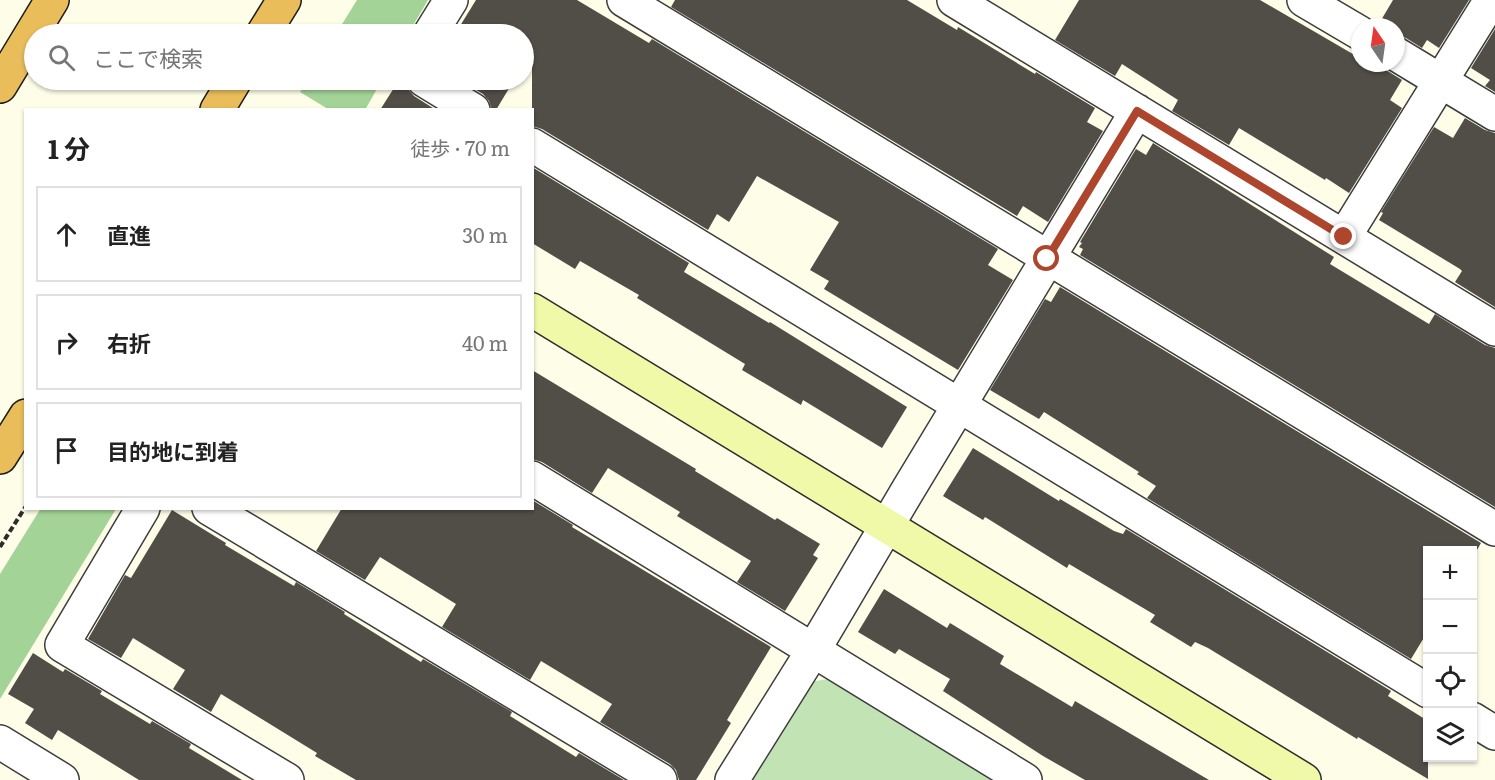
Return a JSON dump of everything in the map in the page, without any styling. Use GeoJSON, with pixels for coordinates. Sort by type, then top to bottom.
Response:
{"type":"FeatureCollection","features":[{"type":"Feature","properties":{"kind":"highway"},"geometry":{"type":"LineString","coordinates":[[37,24],[52,0]]}},
{"type":"Feature","properties":{"kind":"highway"},"geometry":{"type":"LineString","coordinates":[[269,24],[284,0]]}},
{"type":"Feature","properties":{"kind":"highway"},"geometry":{"type":"LineString","coordinates":[[0,86],[24,46]]}},
{"type":"Feature","properties":{"kind":"highway"},"geometry":{"type":"LineString","coordinates":[[218,108],[229,90]]}},
{"type":"Feature","properties":{"kind":"highway"},"geometry":{"type":"LineString","coordinates":[[0,457],[24,419]]}},
{"type":"Feature","properties":{"kind":"street"},"geometry":{"type":"LineString","coordinates":[[436,24],[451,0]]}},
{"type":"Feature","properties":{"kind":"street"},"geometry":{"type":"LineString","coordinates":[[624,0],[1495,529]]}},
{"type":"Feature","properties":{"kind":"street"},"geometry":{"type":"LineString","coordinates":[[954,0],[1495,329]]}},
{"type":"Feature","properties":{"kind":"street"},"geometry":{"type":"LineString","coordinates":[[1304,0],[1351,28]]}},
{"type":"Feature","properties":{"kind":"street"},"geometry":{"type":"LineString","coordinates":[[1344,237],[1491,0]]}},
{"type":"Feature","properties":{"kind":"street"},"geometry":{"type":"LineString","coordinates":[[1405,60],[1495,114]]}},
{"type":"Feature","properties":{"kind":"street"},"geometry":{"type":"LineString","coordinates":[[440,90],[470,108]]}},
{"type":"Feature","properties":{"kind":"street"},"geometry":{"type":"LineString","coordinates":[[732,780],[814,649],[958,405],[1137,111]]}},
{"type":"Feature","properties":{"kind":"street"},"geometry":{"type":"LineString","coordinates":[[534,147],[1423,689]]}},
{"type":"Feature","properties":{"kind":"street"},"geometry":{"type":"LineString","coordinates":[[534,311],[1304,780]]}},
{"type":"Feature","properties":{"kind":"street"},"geometry":{"type":"LineString","coordinates":[[534,479],[1025,780]]}},
{"type":"Feature","properties":{"kind":"street"},"geometry":{"type":"LineString","coordinates":[[142,510],[62,645],[287,780]]}},
{"type":"Feature","properties":{"kind":"street"},"geometry":{"type":"LineString","coordinates":[[212,510],[660,780]]}},
{"type":"Feature","properties":{"kind":"street"},"geometry":{"type":"LineString","coordinates":[[1477,722],[1495,733]]}},
{"type":"Feature","properties":{"kind":"street"},"geometry":{"type":"LineString","coordinates":[[0,742],[62,780]]}},
{"type":"Feature","properties":{"kind":"path"},"geometry":{"type":"LineString","coordinates":[[0,547],[24,509]]}},
{"type":"Feature","properties":{"kind":"green space"},"geometry":{"type":"Polygon","coordinates":[[[357,0],[428,0],[414,24],[342,24],[357,0]]]}},
{"type":"Feature","properties":{"kind":"green space"},"geometry":{"type":"Polygon","coordinates":[[[301,90],[376,90],[366,108],[326,108],[300,92],[301,90]]]}},
{"type":"Feature","properties":{"kind":"green space"},"geometry":{"type":"Polygon","coordinates":[[[40,510],[115,510],[0,699],[0,574],[40,510]]]}},
{"type":"Feature","properties":{"kind":"green space"},"geometry":{"type":"Polygon","coordinates":[[[828,679],[992,780],[752,780],[810,682],[828,679]]]}},
{"type":"Feature","properties":{"kind":"building"},"geometry":{"type":"Polygon","coordinates":[[[476,0],[577,0],[649,43],[652,39],[998,249],[988,265],[1013,280],[958,370],[824,289],[829,281],[810,270],[839,222],[757,176],[729,222],[717,214],[708,230],[542,129],[534,127],[532,90],[534,90],[534,24],[461,24],[476,0]]]}},
{"type":"Feature","properties":{"kind":"building"},"geometry":{"type":"Polygon","coordinates":[[[675,0],[907,0],[957,30],[958,27],[1095,108],[1087,122],[1103,131],[1048,222],[1023,206],[1017,216],[671,7],[675,0]]]}},
{"type":"Feature","properties":{"kind":"building"},"geometry":{"type":"Polygon","coordinates":[[[1079,0],[1260,0],[1351,53],[1351,72],[1389,72],[1402,80],[1390,100],[1402,108],[1349,193],[1239,128],[1229,145],[1172,111],[1178,100],[1122,64],[1115,76],[1055,40],[1079,0]]]}},
{"type":"Feature","properties":{"kind":"building"},"geometry":{"type":"Polygon","coordinates":[[[1393,0],[1469,0],[1439,48],[1427,40],[1422,48],[1405,38],[1405,18],[1382,18],[1393,0]]]}},
{"type":"Feature","properties":{"kind":"building"},"geometry":{"type":"Polygon","coordinates":[[[1495,29],[1495,92],[1485,86],[1490,80],[1471,68],[1495,29]]]}},
{"type":"Feature","properties":{"kind":"building"},"geometry":{"type":"Polygon","coordinates":[[[393,90],[409,90],[433,108],[381,108],[393,90]]]}},
{"type":"Feature","properties":{"kind":"building"},"geometry":{"type":"Polygon","coordinates":[[[476,90],[508,90],[497,108],[491,108],[483,94],[476,90]]]}},
{"type":"Feature","properties":{"kind":"building"},"geometry":{"type":"Polygon","coordinates":[[[1465,118],[1495,133],[1495,307],[1455,282],[1462,271],[1460,269],[1379,220],[1383,213],[1381,212],[1434,127],[1453,138],[1465,118]]]}},
{"type":"Feature","properties":{"kind":"building"},"geometry":{"type":"Polygon","coordinates":[[[1153,143],[1334,257],[1330,264],[1429,324],[1435,314],[1485,345],[1495,348],[1495,507],[1080,255],[1083,249],[1079,247],[1082,243],[1080,242],[1136,149],[1146,155],[1153,143]]]}},
{"type":"Feature","properties":{"kind":"building"},"geometry":{"type":"Polygon","coordinates":[[[534,168],[689,263],[684,272],[907,407],[882,448],[803,400],[801,405],[742,370],[745,364],[637,298],[639,295],[580,261],[575,269],[534,244],[534,168]]]}},
{"type":"Feature","properties":{"kind":"building"},"geometry":{"type":"Polygon","coordinates":[[[1060,287],[1481,543],[1477,550],[1477,546],[1423,546],[1423,639],[1411,659],[1147,498],[1156,486],[1137,474],[1139,472],[1044,412],[1039,419],[990,390],[1045,299],[1051,302],[1060,287]]]}},
{"type":"Feature","properties":{"kind":"building"},"geometry":{"type":"Polygon","coordinates":[[[534,371],[696,469],[695,471],[775,520],[777,518],[820,544],[813,555],[818,558],[785,611],[737,582],[751,561],[677,516],[680,512],[608,468],[592,493],[542,462],[534,460],[534,371]]]}},
{"type":"Feature","properties":{"kind":"building"},"geometry":{"type":"Polygon","coordinates":[[[973,448],[1059,501],[1060,499],[1114,531],[1123,534],[1126,529],[1391,691],[1388,696],[1423,718],[1423,762],[1428,762],[1428,779],[1358,737],[1357,739],[1208,648],[1195,642],[1191,647],[1150,622],[1155,615],[1069,564],[1067,568],[985,517],[983,520],[943,496],[973,448]]]}},
{"type":"Feature","properties":{"kind":"building"},"geometry":{"type":"Polygon","coordinates":[[[534,501],[573,525],[572,527],[771,647],[727,720],[731,723],[696,780],[679,780],[676,770],[670,764],[600,722],[612,704],[541,661],[530,680],[442,627],[456,604],[380,557],[365,580],[316,551],[341,510],[534,510],[534,501]]]}},
{"type":"Feature","properties":{"kind":"building"},"geometry":{"type":"Polygon","coordinates":[[[172,510],[294,586],[296,582],[421,662],[423,659],[512,712],[510,716],[576,757],[579,753],[624,780],[356,780],[315,756],[317,753],[221,694],[211,712],[173,689],[185,670],[133,638],[121,658],[88,639],[125,575],[131,578],[172,510]]]}},
{"type":"Feature","properties":{"kind":"building"},"geometry":{"type":"Polygon","coordinates":[[[884,589],[947,628],[950,623],[1004,656],[1000,664],[1072,707],[1075,701],[1209,780],[1085,780],[1043,756],[943,691],[950,679],[899,649],[895,654],[858,632],[884,589]]]}},
{"type":"Feature","properties":{"kind":"building"},"geometry":{"type":"Polygon","coordinates":[[[33,653],[63,672],[65,669],[102,691],[100,694],[150,724],[152,721],[191,744],[189,748],[242,780],[139,780],[58,730],[52,740],[25,723],[34,709],[8,694],[33,653]]]}},
{"type":"Feature","properties":{"kind":"route"},"geometry":{"type":"LineString","coordinates":[[1047,259],[1137,111],[1344,237]]}}]}
